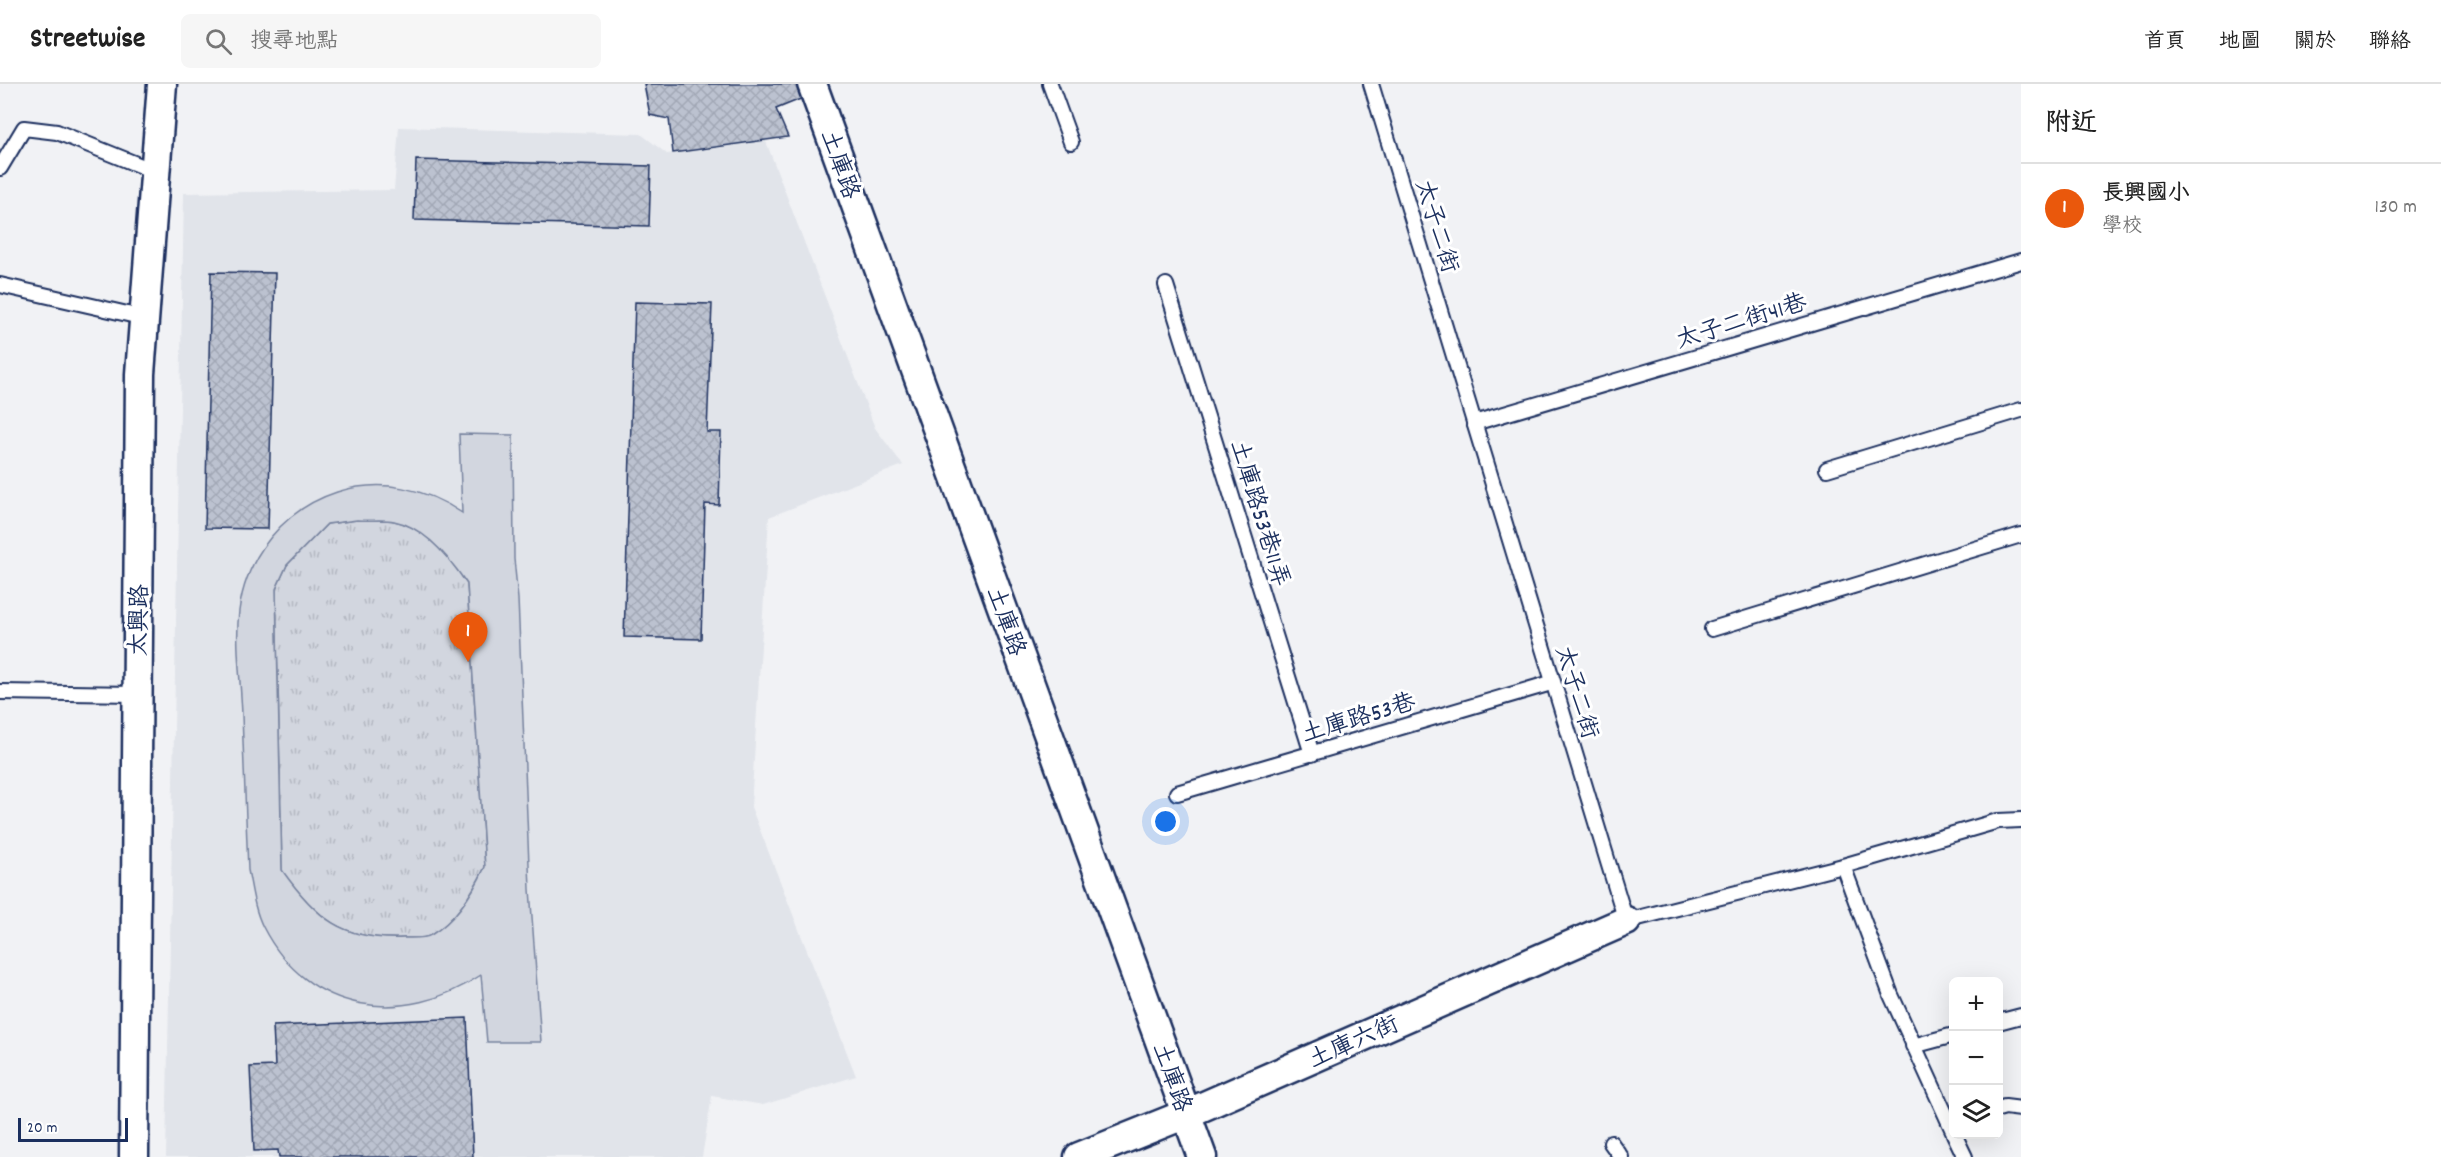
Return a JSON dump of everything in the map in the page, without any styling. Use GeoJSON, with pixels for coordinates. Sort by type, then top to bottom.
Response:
{"type":"FeatureCollection","features":[{"type":"Feature","properties":{"kind":"street","name":"太興路"},"geometry":{"type":"LineString","coordinates":[[134,1157],[140,374],[162,84]]}},
{"type":"Feature","properties":{"kind":"street","name":"土庫路"},"geometry":{"type":"LineString","coordinates":[[812,84],[1202,1157]]}},
{"type":"Feature","properties":{"kind":"street","name":"土庫六街"},"geometry":{"type":"LineString","coordinates":[[1079,1157],[1186,1114],[1626,921]]}},
{"type":"Feature","properties":{"kind":"lane"},"geometry":{"type":"LineString","coordinates":[[1050,84],[1071,142]]}},
{"type":"Feature","properties":{"kind":"lane","name":"太子二街"},"geometry":{"type":"LineString","coordinates":[[1371,84],[1551,683],[1626,921]]}},
{"type":"Feature","properties":{"kind":"lane"},"geometry":{"type":"LineString","coordinates":[[0,168],[24,128],[57,132],[156,172]]}},
{"type":"Feature","properties":{"kind":"lane","name":"太子二街41巷"},"geometry":{"type":"LineString","coordinates":[[1474,423],[2021,261]]}},
{"type":"Feature","properties":{"kind":"lane"},"geometry":{"type":"LineString","coordinates":[[0,285],[145,318]]}},
{"type":"Feature","properties":{"kind":"lane","name":"土庫路53巷11弄"},"geometry":{"type":"LineString","coordinates":[[1166,285],[1312,754]]}},
{"type":"Feature","properties":{"kind":"lane"},"geometry":{"type":"LineString","coordinates":[[1827,469],[2021,410]]}},
{"type":"Feature","properties":{"kind":"lane"},"geometry":{"type":"LineString","coordinates":[[1712,629],[2021,535]]}},
{"type":"Feature","properties":{"kind":"lane","name":"土庫路53巷"},"geometry":{"type":"LineString","coordinates":[[1177,794],[1551,683]]}},
{"type":"Feature","properties":{"kind":"lane"},"geometry":{"type":"LineString","coordinates":[[0,692],[137,694]]}},
{"type":"Feature","properties":{"kind":"lane"},"geometry":{"type":"LineString","coordinates":[[1626,921],[1844,866],[1998,821],[2021,820]]}},
{"type":"Feature","properties":{"kind":"lane"},"geometry":{"type":"LineString","coordinates":[[1844,866],[1891,995],[1949,1122]]}},
{"type":"Feature","properties":{"kind":"lane"},"geometry":{"type":"LineString","coordinates":[[2003,1021],[2021,1016]]}},
{"type":"Feature","properties":{"kind":"lane"},"geometry":{"type":"LineString","coordinates":[[1913,1046],[1949,1036]]}},
{"type":"Feature","properties":{"kind":"lane"},"geometry":{"type":"LineString","coordinates":[[2003,1107],[2021,1098]]}},
{"type":"Feature","properties":{"kind":"lane"},"geometry":{"type":"LineString","coordinates":[[2003,1108],[2021,1109]]}},
{"type":"Feature","properties":{"kind":"lane"},"geometry":{"type":"LineString","coordinates":[[1957,1139],[1965,1157]]}},
{"type":"Feature","properties":{"kind":"lane"},"geometry":{"type":"LineString","coordinates":[[1611,1143],[1621,1157]]}},
{"type":"Feature","properties":{"kind":"shaded area"},"geometry":{"type":"Polygon","coordinates":[[[399,127],[641,134],[667,154],[765,139],[875,428],[903,465],[769,517],[751,807],[856,1076],[763,1105],[712,1096],[702,1157],[166,1157],[184,193],[394,190],[399,127]]]}},
{"type":"Feature","properties":{"kind":"green space"},"geometry":{"type":"Polygon","coordinates":[[[459,434],[513,435],[514,559],[518,599],[530,889],[541,1042],[487,1042],[481,975],[451,991],[421,1002],[390,1006],[360,1004],[331,995],[305,979],[282,956],[260,920],[248,870],[238,624],[243,591],[259,554],[271,537],[300,510],[337,492],[354,488],[387,486],[402,488],[433,497],[462,513],[459,434]],[[357,520],[327,524],[287,565],[276,589],[282,870],[307,901],[333,923],[364,935],[383,938],[422,938],[440,929],[456,914],[485,867],[467,584],[445,555],[427,537],[416,530],[394,521],[357,520]]]}},
{"type":"Feature","properties":{"kind":"green space"},"geometry":{"type":"Polygon","coordinates":[[[357,520],[394,521],[417,530],[445,555],[467,584],[485,867],[456,914],[440,929],[422,938],[382,938],[347,931],[320,914],[307,902],[282,871],[276,589],[287,565],[327,524],[357,520]]]}},
{"type":"Feature","properties":{"kind":"building"},"geometry":{"type":"Polygon","coordinates":[[[644,84],[804,84],[808,96],[776,109],[788,137],[673,153],[669,119],[650,115],[644,84]]]}},
{"type":"Feature","properties":{"kind":"building"},"geometry":{"type":"Polygon","coordinates":[[[416,160],[651,166],[649,226],[414,220],[416,160]]]}},
{"type":"Feature","properties":{"kind":"building"},"geometry":{"type":"Polygon","coordinates":[[[211,272],[275,273],[268,529],[205,528],[211,272]]]}},
{"type":"Feature","properties":{"kind":"building"},"geometry":{"type":"Polygon","coordinates":[[[635,302],[712,304],[707,432],[721,432],[719,505],[705,504],[701,639],[624,637],[635,302]]]}},
{"type":"Feature","properties":{"kind":"building"},"geometry":{"type":"Polygon","coordinates":[[[467,1018],[473,1157],[279,1157],[278,1150],[254,1151],[250,1067],[275,1066],[273,1026],[467,1018]]]}},
{"type":"Feature","properties":{"kind":"place","name":"長興國小"},"geometry":{"type":"Point","coordinates":[468,662]}}]}
